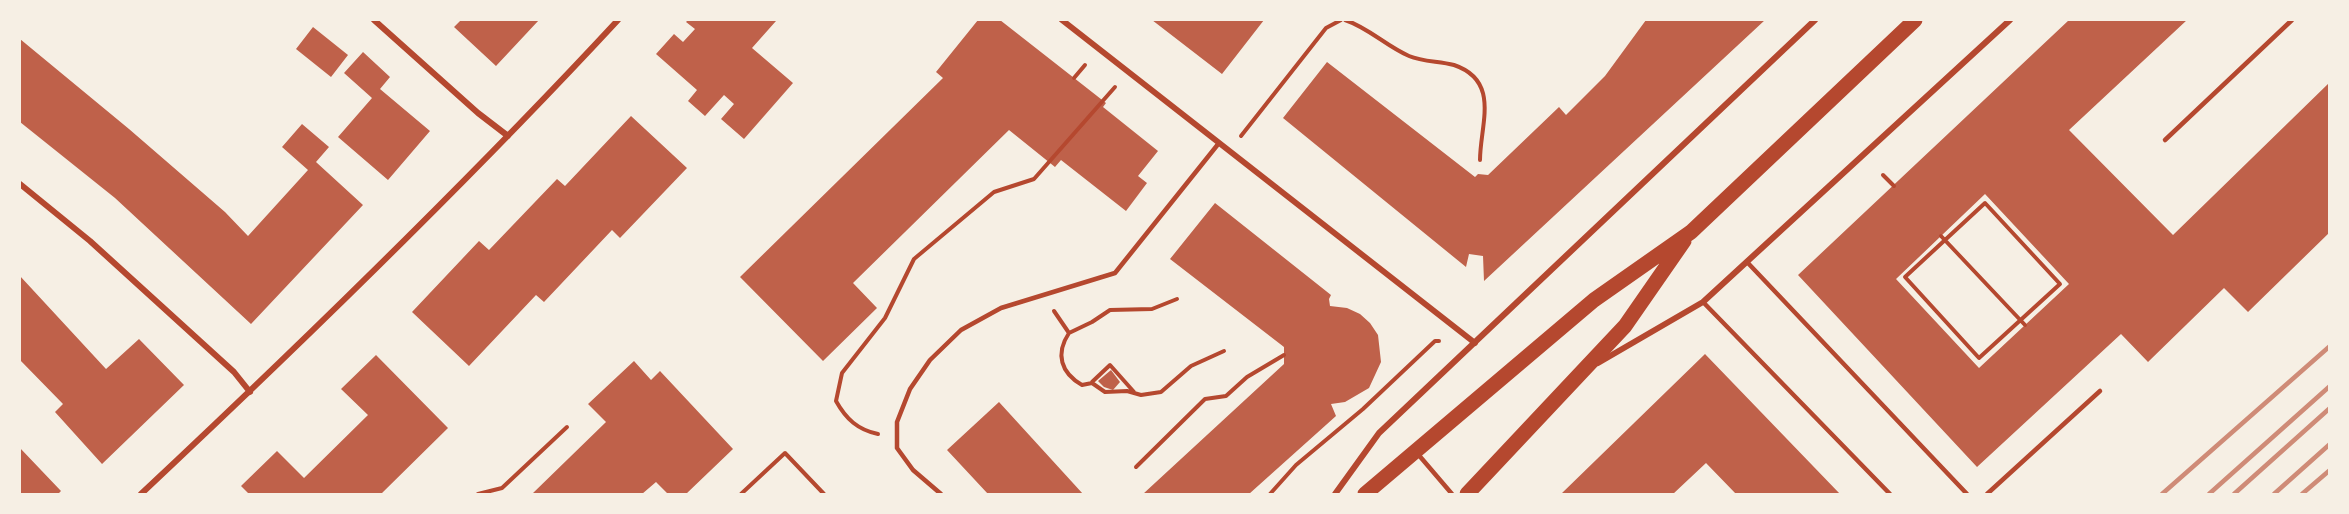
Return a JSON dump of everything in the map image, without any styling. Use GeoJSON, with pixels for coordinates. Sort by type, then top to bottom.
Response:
{"type":"FeatureCollection","features":[{"type":"Feature","properties":{"kind":"main road"},"geometry":{"type":"LineString","coordinates":[[1365,495],[1594,300],[1691,231],[1915,20]]}},
{"type":"Feature","properties":{"kind":"main road"},"geometry":{"type":"LineString","coordinates":[[1467,495],[1625,326],[1691,231]]}},
{"type":"Feature","properties":{"kind":"street"},"geometry":{"type":"LineString","coordinates":[[374,20],[478,113],[508,136]]}},
{"type":"Feature","properties":{"kind":"street"},"geometry":{"type":"LineString","coordinates":[[141,495],[250,392],[508,136],[618,20]]}},
{"type":"Feature","properties":{"kind":"street"},"geometry":{"type":"LineString","coordinates":[[1062,20],[1475,344]]}},
{"type":"Feature","properties":{"kind":"street"},"geometry":{"type":"LineString","coordinates":[[1335,495],[1379,433],[1815,20]]}},
{"type":"Feature","properties":{"kind":"street"},"geometry":{"type":"LineString","coordinates":[[1582,372],[1702,302],[2010,20]]}},
{"type":"Feature","properties":{"kind":"street"},"geometry":{"type":"LineString","coordinates":[[20,184],[90,240],[234,372],[250,392]]}},
{"type":"Feature","properties":{"kind":"lane"},"geometry":{"type":"LineString","coordinates":[[2165,140],[2291,20]]}},
{"type":"Feature","properties":{"kind":"lane"},"geometry":{"type":"LineString","coordinates":[[941,495],[913,470],[897,448],[897,422],[910,389],[930,360],[961,330],[1001,308],[1115,273],[1219,143]]}},
{"type":"Feature","properties":{"kind":"lane"},"geometry":{"type":"LineString","coordinates":[[1748,261],[1967,495]]}},
{"type":"Feature","properties":{"kind":"lane"},"geometry":{"type":"LineString","coordinates":[[1702,302],[1890,495]]}},
{"type":"Feature","properties":{"kind":"lane"},"geometry":{"type":"LineString","coordinates":[[1987,495],[2100,391]]}},
{"type":"Feature","properties":{"kind":"lane"},"geometry":{"type":"LineString","coordinates":[[1416,453],[1452,495]]}},
{"type":"Feature","properties":{"kind":"path"},"geometry":{"type":"LineString","coordinates":[[1230,150],[1326,28],[1343,20],[1365,27],[1390,46],[1410,57],[1454,65],[1472,76],[1485,97],[1486,116],[1480,137],[1480,160]]}},
{"type":"Feature","properties":{"kind":"path"},"geometry":{"type":"LineString","coordinates":[[897,436],[865,431],[844,416],[836,401],[842,372],[885,318],[914,259],[994,192],[1034,179],[1129,71]]}},
{"type":"Feature","properties":{"kind":"path"},"geometry":{"type":"LineString","coordinates":[[1883,175],[1894,186]]}},
{"type":"Feature","properties":{"kind":"path"},"geometry":{"type":"LineString","coordinates":[[1985,203],[2060,284],[2020,320],[1979,358],[1905,278],[1985,203]]}},
{"type":"Feature","properties":{"kind":"path"},"geometry":{"type":"LineString","coordinates":[[1941,236],[2025,325]]}},
{"type":"Feature","properties":{"kind":"path"},"geometry":{"type":"LineString","coordinates":[[1043,295],[1069,333]]}},
{"type":"Feature","properties":{"kind":"path"},"geometry":{"type":"LineString","coordinates":[[1134,393],[1110,365],[1092,383],[1082,385],[1063,368],[1060,360],[1065,339],[1069,333],[1092,322],[1110,309],[1152,309],[1177,299]]}},
{"type":"Feature","properties":{"kind":"path"},"geometry":{"type":"LineString","coordinates":[[1270,495],[1296,465],[1363,409],[1435,341],[1475,344]]}},
{"type":"Feature","properties":{"kind":"path"},"geometry":{"type":"LineString","coordinates":[[1092,383],[1106,392],[1161,392],[1191,366],[1224,351]]}},
{"type":"Feature","properties":{"kind":"path"},"geometry":{"type":"LineString","coordinates":[[1136,467],[1205,399],[1226,396],[1246,377],[1284,355]]}},
{"type":"Feature","properties":{"kind":"path"},"geometry":{"type":"LineString","coordinates":[[478,495],[488,494],[502,488],[567,428]]}},
{"type":"Feature","properties":{"kind":"path"},"geometry":{"type":"LineString","coordinates":[[741,495],[785,453],[824,495]]}},
{"type":"Feature","properties":{"kind":"building"},"geometry":{"type":"Polygon","coordinates":[[[461,20],[539,20],[496,66],[454,27],[461,20]]]}},
{"type":"Feature","properties":{"kind":"building"},"geometry":{"type":"Polygon","coordinates":[[[688,20],[776,21],[752,48],[793,83],[744,139],[721,119],[734,104],[724,95],[705,116],[688,101],[697,90],[656,54],[674,34],[683,42],[695,29],[686,22],[688,20]]]}},
{"type":"Feature","properties":{"kind":"building"},"geometry":{"type":"Polygon","coordinates":[[[978,20],[1000,20],[1106,103],[1103,107],[1158,151],[1138,176],[1147,183],[1126,211],[1061,160],[1055,167],[1009,130],[853,283],[877,308],[823,361],[740,277],[943,78],[936,72],[978,20]]]}},
{"type":"Feature","properties":{"kind":"building"},"geometry":{"type":"Polygon","coordinates":[[[1152,20],[1264,20],[1222,74],[1152,20]]]}},
{"type":"Feature","properties":{"kind":"building"},"geometry":{"type":"Polygon","coordinates":[[[1646,20],[1765,20],[1484,281],[1483,256],[1469,254],[1466,267],[1283,118],[1327,62],[1475,177],[1478,174],[1488,175],[1559,107],[1566,115],[1605,76],[1646,20]]]}},
{"type":"Feature","properties":{"kind":"building"},"geometry":{"type":"Polygon","coordinates":[[[2069,20],[2187,20],[2069,130],[2173,235],[2330,82],[2330,232],[2248,312],[2224,288],[2148,362],[2121,334],[1977,467],[1798,275],[2069,20]],[[1985,194],[1896,279],[1979,368],[2069,284],[1985,194]]]}},
{"type":"Feature","properties":{"kind":"building"},"geometry":{"type":"Polygon","coordinates":[[[313,27],[348,55],[331,77],[296,49],[313,27]]]}},
{"type":"Feature","properties":{"kind":"building"},"geometry":{"type":"Polygon","coordinates":[[[20,39],[129,129],[225,212],[248,236],[308,170],[282,147],[302,124],[329,147],[316,162],[363,205],[251,324],[115,198],[20,122],[20,39]]]}},
{"type":"Feature","properties":{"kind":"building"},"geometry":{"type":"Polygon","coordinates":[[[363,52],[390,77],[380,89],[430,131],[388,180],[338,137],[372,98],[344,73],[363,52]]]}},
{"type":"Feature","properties":{"kind":"building"},"geometry":{"type":"Polygon","coordinates":[[[631,116],[687,168],[620,238],[612,230],[544,302],[536,295],[469,366],[412,312],[479,241],[489,250],[557,179],[565,186],[631,116]]]}},
{"type":"Feature","properties":{"kind":"building"},"geometry":{"type":"Polygon","coordinates":[[[1215,203],[1331,295],[1330,306],[1347,308],[1360,314],[1370,323],[1378,335],[1381,362],[1369,388],[1345,402],[1331,404],[1336,416],[1249,494],[1143,494],[1284,364],[1284,347],[1170,259],[1215,203]]]}},
{"type":"Feature","properties":{"kind":"building"},"geometry":{"type":"Polygon","coordinates":[[[20,276],[106,369],[139,339],[184,385],[102,464],[55,412],[63,404],[20,360],[20,276]]]}},
{"type":"Feature","properties":{"kind":"building"},"geometry":{"type":"Polygon","coordinates":[[[1705,354],[1840,494],[1736,494],[1706,463],[1673,494],[1561,494],[1705,354]]]}},
{"type":"Feature","properties":{"kind":"building"},"geometry":{"type":"Polygon","coordinates":[[[376,355],[448,428],[381,494],[249,494],[241,486],[277,451],[304,478],[368,415],[341,389],[376,355]]]}},
{"type":"Feature","properties":{"kind":"building"},"geometry":{"type":"Polygon","coordinates":[[[634,361],[651,380],[660,371],[733,449],[686,494],[668,494],[656,482],[642,494],[532,494],[606,422],[588,404],[634,361]]]}},
{"type":"Feature","properties":{"kind":"building"},"geometry":{"type":"Polygon","coordinates":[[[1111,370],[1120,382],[1113,390],[1104,387],[1098,381],[1111,370]]]}},
{"type":"Feature","properties":{"kind":"building"},"geometry":{"type":"Polygon","coordinates":[[[999,402],[1083,494],[988,494],[947,450],[999,402]]]}},
{"type":"Feature","properties":{"kind":"building"},"geometry":{"type":"Polygon","coordinates":[[[20,448],[61,491],[58,494],[20,494],[20,448]]]}},
{"type":"Feature","properties":{"kind":"railway"},"geometry":{"type":"LineString","coordinates":[[2162,494],[2330,346]]}},
{"type":"Feature","properties":{"kind":"railway"},"geometry":{"type":"LineString","coordinates":[[2209,494],[2330,386]]}},
{"type":"Feature","properties":{"kind":"railway"},"geometry":{"type":"LineString","coordinates":[[2234,494],[2330,408]]}},
{"type":"Feature","properties":{"kind":"railway"},"geometry":{"type":"LineString","coordinates":[[2274,494],[2330,444]]}},
{"type":"Feature","properties":{"kind":"railway"},"geometry":{"type":"LineString","coordinates":[[2302,494],[2330,470]]}}]}
